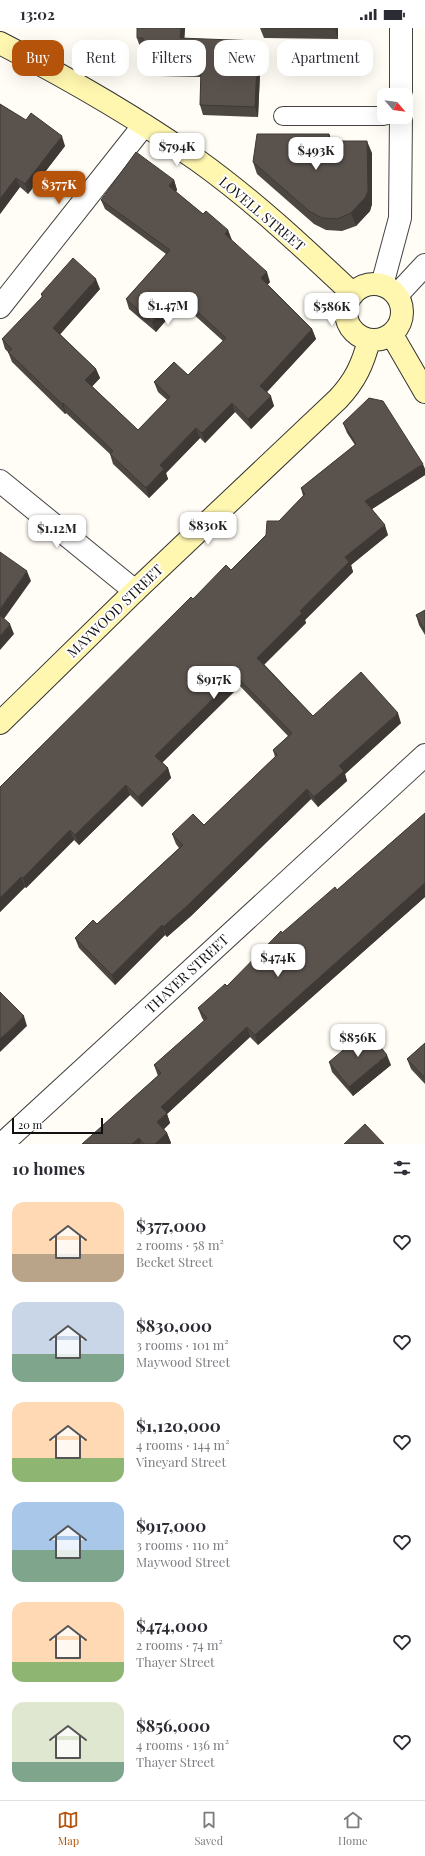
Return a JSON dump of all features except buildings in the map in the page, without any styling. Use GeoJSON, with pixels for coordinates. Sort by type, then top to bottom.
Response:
{"type":"FeatureCollection","features":[{"type":"Feature","properties":{"kind":"street"},"geometry":{"type":"LineString","coordinates":[[401,28],[401,88]]}},
{"type":"Feature","properties":{"kind":"street","name":"LOVELL STREET"},"geometry":{"type":"LineString","coordinates":[[0,43],[67,77],[144,124],[198,161],[263,212],[353,294]]}},
{"type":"Feature","properties":{"kind":"street"},"geometry":{"type":"LineString","coordinates":[[0,307],[144,124]]}},
{"type":"Feature","properties":{"kind":"street"},"geometry":{"type":"LineString","coordinates":[[390,290],[400,218],[401,124]]}},
{"type":"Feature","properties":{"kind":"street"},"geometry":{"type":"LineString","coordinates":[[390,290],[425,265]]}},
{"type":"Feature","properties":{"kind":"street"},"geometry":{"type":"LineString","coordinates":[[366,285],[390,290],[402,305],[402,316],[399,327],[392,335],[381,340],[369,340],[358,335],[350,327],[346,310],[353,294],[366,285]]}},
{"type":"Feature","properties":{"kind":"street"},"geometry":{"type":"LineString","coordinates":[[392,335],[425,392]]}},
{"type":"Feature","properties":{"kind":"street","name":"MAYWOOD STREET"},"geometry":{"type":"LineString","coordinates":[[0,723],[135,591],[342,395],[358,373],[369,340]]}},
{"type":"Feature","properties":{"kind":"street"},"geometry":{"type":"LineString","coordinates":[[0,481],[135,591]]}},
{"type":"Feature","properties":{"kind":"street","name":"THAYER STREET"},"geometry":{"type":"LineString","coordinates":[[2,1144],[425,755]]}},
{"type":"Feature","properties":{"kind":"lane"},"geometry":{"type":"LineString","coordinates":[[283,116],[377,116]]}}]}
